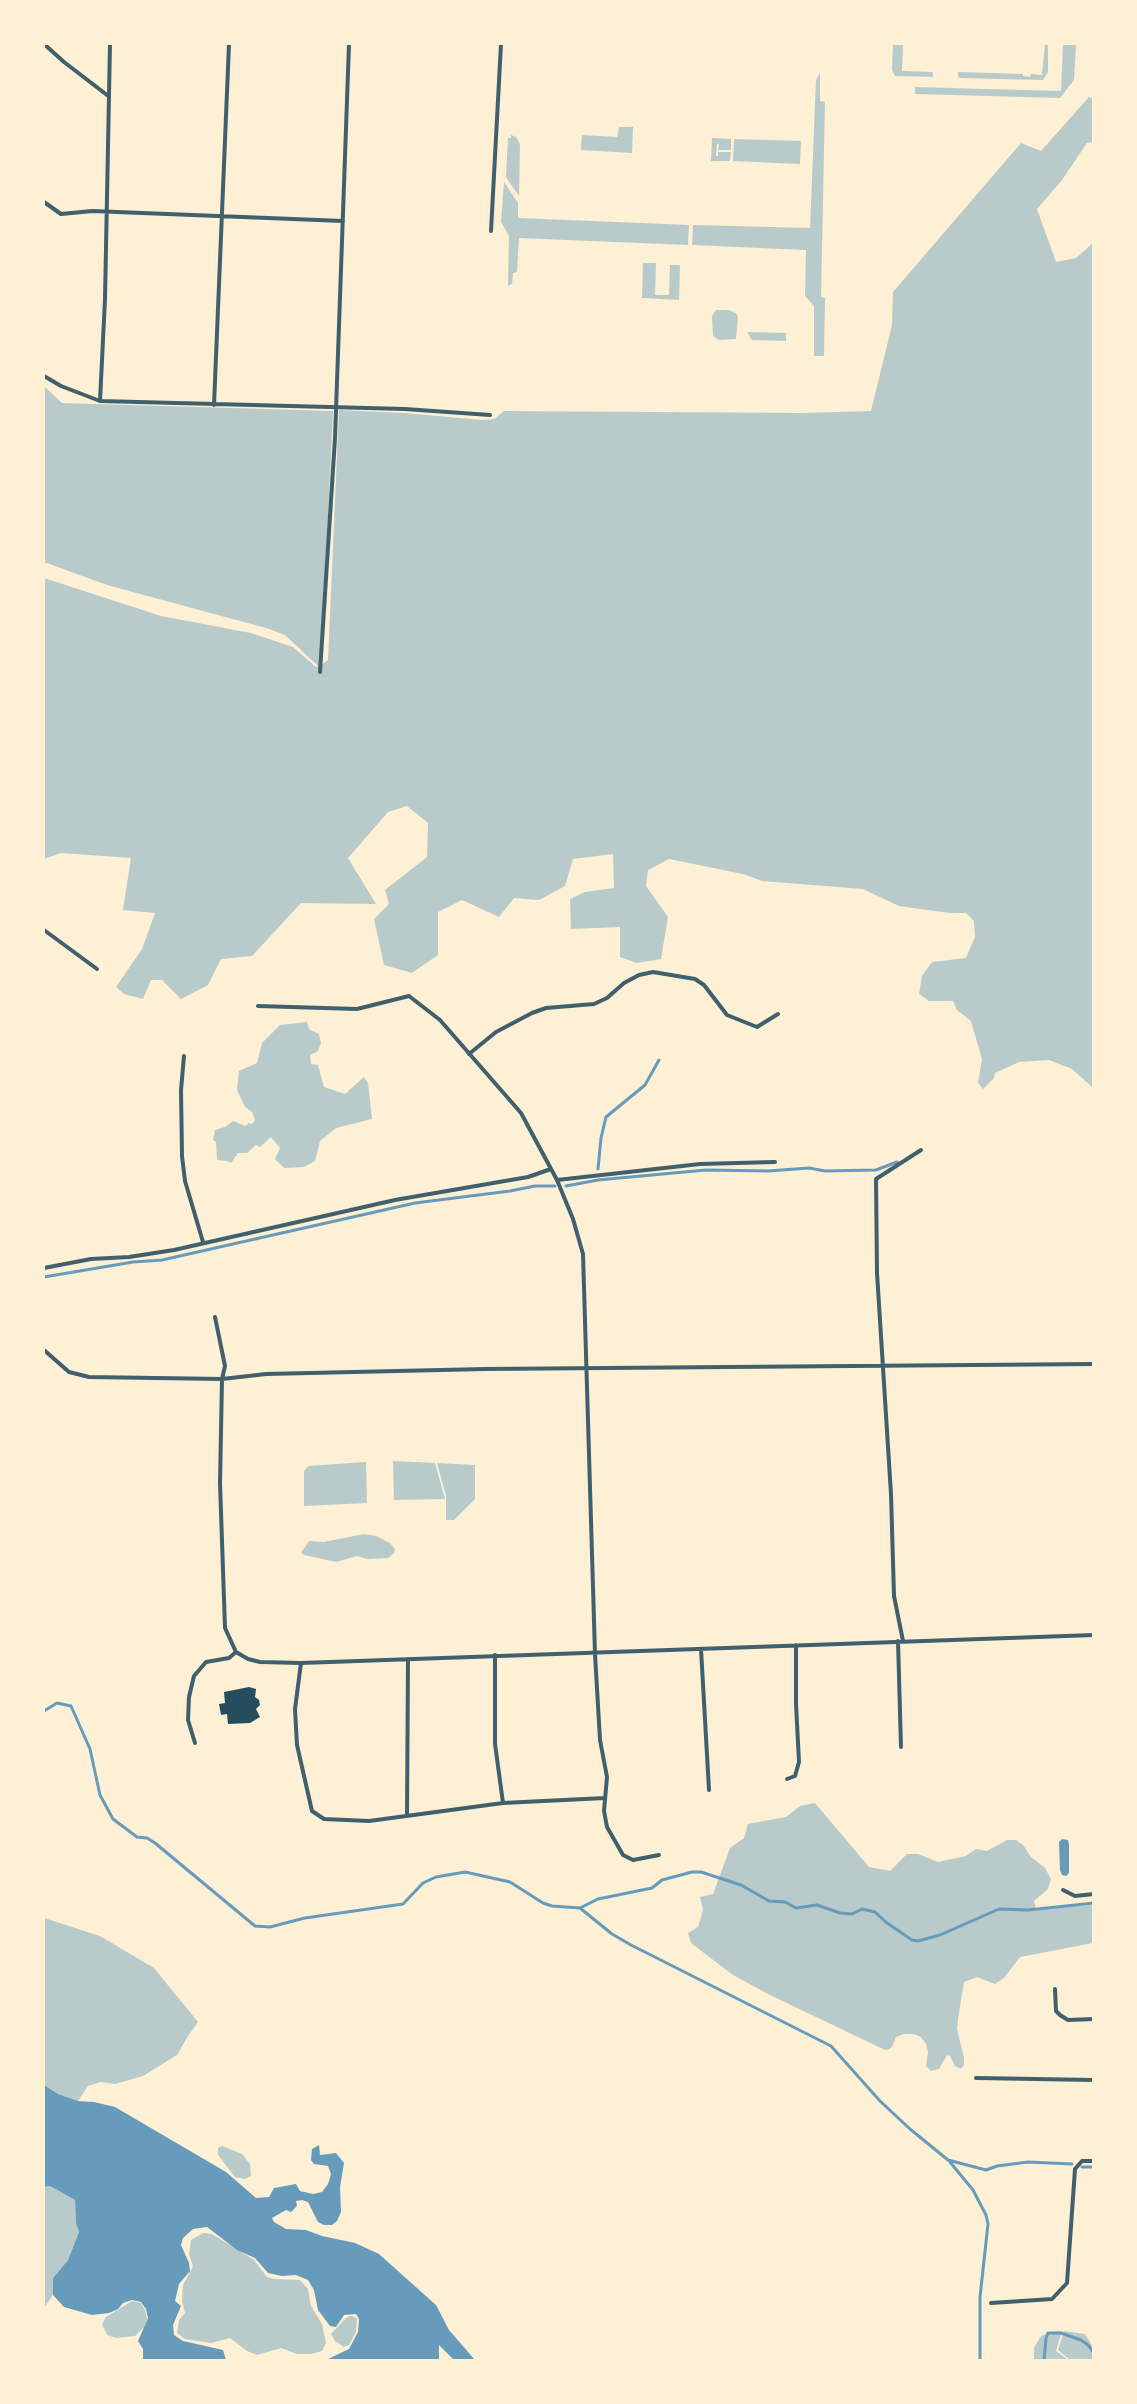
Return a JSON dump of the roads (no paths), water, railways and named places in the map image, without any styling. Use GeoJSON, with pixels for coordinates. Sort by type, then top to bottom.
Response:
{"type":"FeatureCollection","features":[{"type":"Feature","properties":{"kind":"street"},"geometry":{"type":"LineString","coordinates":[[44,44],[108,95]]}},
{"type":"Feature","properties":{"kind":"street"},"geometry":{"type":"LineString","coordinates":[[100,401],[110,44]]}},
{"type":"Feature","properties":{"kind":"street"},"geometry":{"type":"LineString","coordinates":[[214,405],[229,44]]}},
{"type":"Feature","properties":{"kind":"street"},"geometry":{"type":"LineString","coordinates":[[320,672],[336,407],[349,44]]}},
{"type":"Feature","properties":{"kind":"street"},"geometry":{"type":"LineString","coordinates":[[491,231],[501,44]]}},
{"type":"Feature","properties":{"kind":"street"},"geometry":{"type":"LineString","coordinates":[[44,202],[61,214],[79,211],[344,220]]}},
{"type":"Feature","properties":{"kind":"street"},"geometry":{"type":"LineString","coordinates":[[44,376],[61,386],[100,401],[405,409],[490,415]]}},
{"type":"Feature","properties":{"kind":"street"},"geometry":{"type":"LineString","coordinates":[[44,930],[97,969]]}},
{"type":"Feature","properties":{"kind":"street"},"geometry":{"type":"LineString","coordinates":[[469,1054],[496,1032],[532,1013],[546,1008],[594,1004],[607,998],[624,983],[639,975],[653,972],[695,979],[704,986],[727,1015],[757,1027],[778,1014]]}},
{"type":"Feature","properties":{"kind":"street"},"geometry":{"type":"LineString","coordinates":[[258,1006],[357,1009],[410,996],[440,1020],[521,1113],[557,1180],[573,1219],[583,1254],[595,1654],[600,1740],[607,1777],[604,1811],[607,1827],[623,1855],[633,1860],[659,1855]]}},
{"type":"Feature","properties":{"kind":"street"},"geometry":{"type":"LineString","coordinates":[[184,1056],[181,1090],[182,1156],[185,1181],[203,1242]]}},
{"type":"Feature","properties":{"kind":"street"},"geometry":{"type":"LineString","coordinates":[[901,1747],[900,1641],[894,1596],[891,1494],[876,1273],[876,1179],[921,1150]]}},
{"type":"Feature","properties":{"kind":"street"},"geometry":{"type":"LineString","coordinates":[[557,1180],[700,1164],[775,1162]]}},
{"type":"Feature","properties":{"kind":"street"},"geometry":{"type":"LineString","coordinates":[[44,1268],[92,1259],[129,1257],[174,1250],[395,1200],[528,1177],[551,1169]]}},
{"type":"Feature","properties":{"kind":"street"},"geometry":{"type":"LineString","coordinates":[[215,1317],[225,1366],[222,1379],[220,1483],[225,1628],[236,1652],[248,1659],[260,1662],[301,1663],[1094,1635]]}},
{"type":"Feature","properties":{"kind":"street"},"geometry":{"type":"LineString","coordinates":[[44,1350],[69,1372],[89,1377],[222,1379],[266,1374],[586,1368],[1094,1364]]}},
{"type":"Feature","properties":{"kind":"street"},"geometry":{"type":"LineString","coordinates":[[787,1779],[795,1776],[799,1762],[796,1645]]}},
{"type":"Feature","properties":{"kind":"street"},"geometry":{"type":"LineString","coordinates":[[701,1649],[709,1790]]}},
{"type":"Feature","properties":{"kind":"street"},"geometry":{"type":"LineString","coordinates":[[195,1743],[188,1720],[189,1697],[194,1676],[206,1662],[229,1658],[236,1652]]}},
{"type":"Feature","properties":{"kind":"street"},"geometry":{"type":"LineString","coordinates":[[495,1655],[495,1744],[503,1803]]}},
{"type":"Feature","properties":{"kind":"street"},"geometry":{"type":"LineString","coordinates":[[407,1815],[408,1659]]}},
{"type":"Feature","properties":{"kind":"street"},"geometry":{"type":"LineString","coordinates":[[301,1663],[295,1708],[297,1745],[312,1811],[324,1819],[369,1821],[503,1803],[605,1798]]}},
{"type":"Feature","properties":{"kind":"street"},"geometry":{"type":"LineString","coordinates":[[1063,1890],[1075,1896],[1094,1894]]}},
{"type":"Feature","properties":{"kind":"street"},"geometry":{"type":"LineString","coordinates":[[1055,1989],[1056,2011],[1060,2015],[1068,2020],[1094,2019]]}},
{"type":"Feature","properties":{"kind":"street"},"geometry":{"type":"LineString","coordinates":[[976,2078],[1094,2080]]}},
{"type":"Feature","properties":{"kind":"street"},"geometry":{"type":"LineString","coordinates":[[991,2303],[1052,2299],[1067,2283],[1075,2169],[1082,2161],[1094,2161]]}},
{"type":"Feature","properties":{"kind":"water"},"geometry":{"type":"Polygon","coordinates":[[[1062,1839],[1068,1840],[1069,1845],[1069,1873],[1066,1876],[1062,1875],[1060,1870],[1059,1842],[1062,1839]]]}},
{"type":"Feature","properties":{"kind":"water"},"geometry":{"type":"Polygon","coordinates":[[[44,2085],[58,2094],[78,2101],[115,2107],[226,2172],[256,2198],[269,2197],[274,2188],[296,2184],[300,2191],[313,2194],[322,2192],[331,2174],[328,2166],[314,2164],[311,2160],[312,2149],[319,2145],[320,2155],[336,2153],[344,2163],[340,2187],[341,2212],[337,2221],[332,2225],[318,2222],[308,2202],[302,2200],[296,2201],[297,2206],[291,2212],[286,2210],[272,2218],[274,2222],[286,2229],[306,2230],[355,2243],[379,2254],[436,2305],[449,2330],[475,2360],[454,2360],[439,2345],[439,2360],[326,2360],[349,2349],[358,2332],[359,2319],[356,2314],[344,2315],[336,2327],[330,2326],[318,2310],[314,2290],[308,2280],[296,2275],[282,2276],[268,2273],[255,2258],[237,2250],[207,2227],[193,2229],[183,2238],[181,2245],[190,2271],[179,2284],[175,2301],[181,2306],[173,2325],[174,2335],[183,2341],[223,2350],[226,2360],[143,2360],[143,2349],[138,2341],[148,2318],[141,2302],[132,2300],[123,2303],[118,2309],[109,2313],[92,2315],[64,2307],[53,2295],[53,2278],[68,2260],[79,2232],[76,2223],[75,2200],[50,2186],[44,2187],[44,2085]]]}},
{"type":"Feature","properties":{"kind":"waterway"},"geometry":{"type":"LineString","coordinates":[[598,1169],[606,1117],[645,1085],[659,1060]]}},
{"type":"Feature","properties":{"kind":"waterway"},"geometry":{"type":"LineString","coordinates":[[566,1186],[598,1180],[706,1170],[768,1171],[809,1168],[825,1171],[876,1170],[897,1162]]}},
{"type":"Feature","properties":{"kind":"waterway"},"geometry":{"type":"LineString","coordinates":[[44,1277],[133,1262],[162,1260],[415,1203],[535,1186],[555,1186]]}},
{"type":"Feature","properties":{"kind":"waterway"},"geometry":{"type":"LineString","coordinates":[[44,1711],[57,1703],[71,1706],[90,1749],[100,1795],[113,1819],[137,1837],[147,1838],[155,1843],[255,1926],[270,1927],[305,1918],[403,1904],[423,1883],[436,1877],[465,1872],[510,1882],[543,1903],[552,1906],[580,1908],[598,1899],[652,1888],[662,1880],[692,1872],[701,1872],[741,1885],[769,1901],[785,1902],[796,1908],[817,1905],[840,1913],[852,1914],[862,1909],[875,1912],[912,1940],[918,1941],[940,1935],[999,1909],[1028,1910],[1094,1903]]}},
{"type":"Feature","properties":{"kind":"waterway"},"geometry":{"type":"LineString","coordinates":[[580,1908],[612,1934],[631,1945],[831,2046],[880,2101],[948,2160],[986,2170],[997,2166],[1028,2162],[1072,2164]]}},
{"type":"Feature","properties":{"kind":"waterway"},"geometry":{"type":"LineString","coordinates":[[950,2162],[973,2190],[986,2215],[988,2224],[980,2297],[980,2360]]}},
{"type":"Feature","properties":{"kind":"waterway"},"geometry":{"type":"LineString","coordinates":[[1082,2167],[1094,2167]]}},
{"type":"Feature","properties":{"kind":"waterway"},"geometry":{"type":"LineString","coordinates":[[1044,2360],[1048,2333],[1061,2333],[1081,2340],[1094,2353]]}}]}
